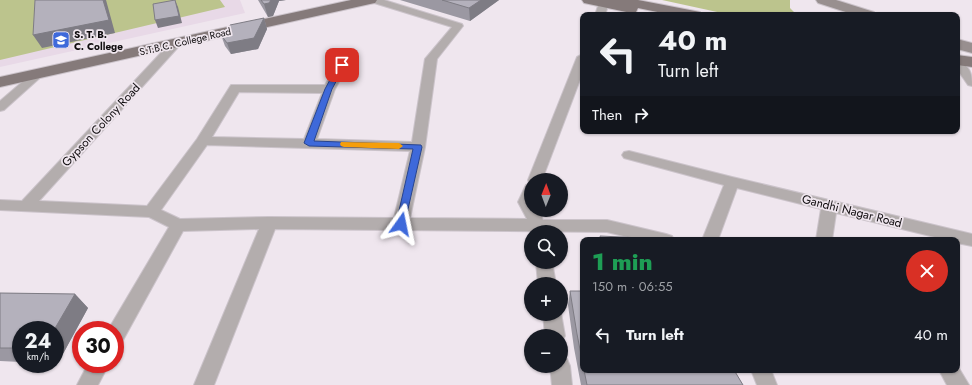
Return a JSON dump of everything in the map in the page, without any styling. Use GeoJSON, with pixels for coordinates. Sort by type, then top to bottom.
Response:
{"type":"FeatureCollection","features":[{"type":"Feature","properties":{"kind":"main road","name":"S.T.B.C. College Road"},"geometry":{"type":"LineString","coordinates":[[0,75],[342,0]]}},
{"type":"Feature","properties":{"kind":"main road","name":"S.T.B.C. College Road"},"geometry":{"type":"LineString","coordinates":[[0,82],[370,0]]}},
{"type":"Feature","properties":{"kind":"main road"},"geometry":{"type":"LineString","coordinates":[[589,0],[607,6],[645,12]]}},
{"type":"Feature","properties":{"kind":"main road"},"geometry":{"type":"LineString","coordinates":[[818,1],[842,12]]}},
{"type":"Feature","properties":{"kind":"main road"},"geometry":{"type":"LineString","coordinates":[[818,1],[858,12]]}},
{"type":"Feature","properties":{"kind":"main road"},"geometry":{"type":"LineString","coordinates":[[607,6],[666,12]]}},
{"type":"Feature","properties":{"kind":"main road"},"geometry":{"type":"LineString","coordinates":[[960,45],[972,48]]}},
{"type":"Feature","properties":{"kind":"street"},"geometry":{"type":"LineString","coordinates":[[374,0],[458,26],[431,59],[418,147],[401,224]]}},
{"type":"Feature","properties":{"kind":"street","name":"Gypson Colony Road"},"geometry":{"type":"LineString","coordinates":[[26,206],[176,43]]}},
{"type":"Feature","properties":{"kind":"street"},"geometry":{"type":"LineString","coordinates":[[964,62],[972,82]]}},
{"type":"Feature","properties":{"kind":"street"},"geometry":{"type":"LineString","coordinates":[[309,143],[329,89],[342,65]]}},
{"type":"Feature","properties":{"kind":"street"},"geometry":{"type":"LineString","coordinates":[[538,173],[580,65]]}},
{"type":"Feature","properties":{"kind":"street"},"geometry":{"type":"LineString","coordinates":[[0,107],[40,73]]}},
{"type":"Feature","properties":{"kind":"street"},"geometry":{"type":"LineString","coordinates":[[151,212],[203,141],[235,88],[329,89]]}},
{"type":"Feature","properties":{"kind":"street"},"geometry":{"type":"LineString","coordinates":[[203,141],[418,147]]}},
{"type":"Feature","properties":{"kind":"street","name":"Gandhi Nagar Road"},"geometry":{"type":"LineString","coordinates":[[629,155],[732,182],[960,237]]}},
{"type":"Feature","properties":{"kind":"street"},"geometry":{"type":"LineString","coordinates":[[711,237],[732,182]]}},
{"type":"Feature","properties":{"kind":"street"},"geometry":{"type":"LineString","coordinates":[[0,205],[151,212],[178,225],[268,223],[401,224],[524,228]]}},
{"type":"Feature","properties":{"kind":"street"},"geometry":{"type":"LineString","coordinates":[[824,237],[829,205]]}},
{"type":"Feature","properties":{"kind":"street"},"geometry":{"type":"LineString","coordinates":[[204,385],[268,223]]}},
{"type":"Feature","properties":{"kind":"street"},"geometry":{"type":"LineString","coordinates":[[124,321],[178,225]]}},
{"type":"Feature","properties":{"kind":"street"},"geometry":{"type":"LineString","coordinates":[[568,227],[607,226],[653,237]]}},
{"type":"Feature","properties":{"kind":"street","name":"Gandhi Nagar Road"},"geometry":{"type":"LineString","coordinates":[[960,237],[972,240]]}},
{"type":"Feature","properties":{"kind":"street"},"geometry":{"type":"LineString","coordinates":[[87,385],[94,373]]}},
{"type":"Feature","properties":{"kind":"street"},"geometry":{"type":"LineString","coordinates":[[561,373],[562,385]]}},
{"type":"Feature","properties":{"kind":"street"},"geometry":{"type":"LineString","coordinates":[[762,373],[767,385]]}},
{"type":"Feature","properties":{"kind":"street"},"geometry":{"type":"LineString","coordinates":[[951,373],[959,385]]}},
{"type":"Feature","properties":{"kind":"shaded area","name":"S. T. B. C. College"},"geometry":{"type":"Polygon","coordinates":[[[0,0],[240,0],[245,13],[0,67],[0,0]]]}},
{"type":"Feature","properties":{"kind":"green space","name":"S. T. B. C. College"},"geometry":{"type":"Polygon","coordinates":[[[0,0],[220,0],[225,7],[0,60],[0,0]]]}},
{"type":"Feature","properties":{"kind":"green space"},"geometry":{"type":"Polygon","coordinates":[[[662,0],[790,0],[790,8],[794,12],[717,12],[662,0]]]}},
{"type":"Feature","properties":{"kind":"building"},"geometry":{"type":"Polygon","coordinates":[[[35,0],[103,0],[109,20],[33,35],[35,0]]]}},
{"type":"Feature","properties":{"kind":"building"},"geometry":{"type":"Polygon","coordinates":[[[175,0],[179,16],[155,20],[153,4],[175,0]]]}},
{"type":"Feature","properties":{"kind":"building"},"geometry":{"type":"Polygon","coordinates":[[[261,0],[271,0],[269,3],[264,4],[261,0]]]}},
{"type":"Feature","properties":{"kind":"building"},"geometry":{"type":"Polygon","coordinates":[[[442,0],[481,0],[469,8],[442,0]]]}},
{"type":"Feature","properties":{"kind":"building"},"geometry":{"type":"Polygon","coordinates":[[[264,18],[254,38],[227,43],[221,35],[230,25],[264,18]]]}},
{"type":"Feature","properties":{"kind":"building"},"geometry":{"type":"Polygon","coordinates":[[[600,236],[621,237],[600,237],[600,236]]]}},
{"type":"Feature","properties":{"kind":"building"},"geometry":{"type":"Polygon","coordinates":[[[570,291],[580,291],[580,350],[570,291]]]}},
{"type":"Feature","properties":{"kind":"building"},"geometry":{"type":"Polygon","coordinates":[[[0,293],[75,294],[59,321],[12,321],[12,348],[0,348],[0,293]]]}},
{"type":"Feature","properties":{"kind":"building"},"geometry":{"type":"Polygon","coordinates":[[[585,373],[736,373],[743,385],[587,385],[585,373]]]}},
{"type":"Feature","properties":{"kind":"slow traffic"},"geometry":{"type":"LineString","coordinates":[[344,144],[399,146]]}},
{"type":"Feature","properties":{"kind":"place","name":"S. T. B. C. College"},"geometry":{"type":"Point","coordinates":[61,40]}},
{"type":"Feature","properties":{"kind":"route"},"geometry":{"type":"LineString","coordinates":[[342,65],[329,89],[309,143],[418,147],[401,224]]}}]}
